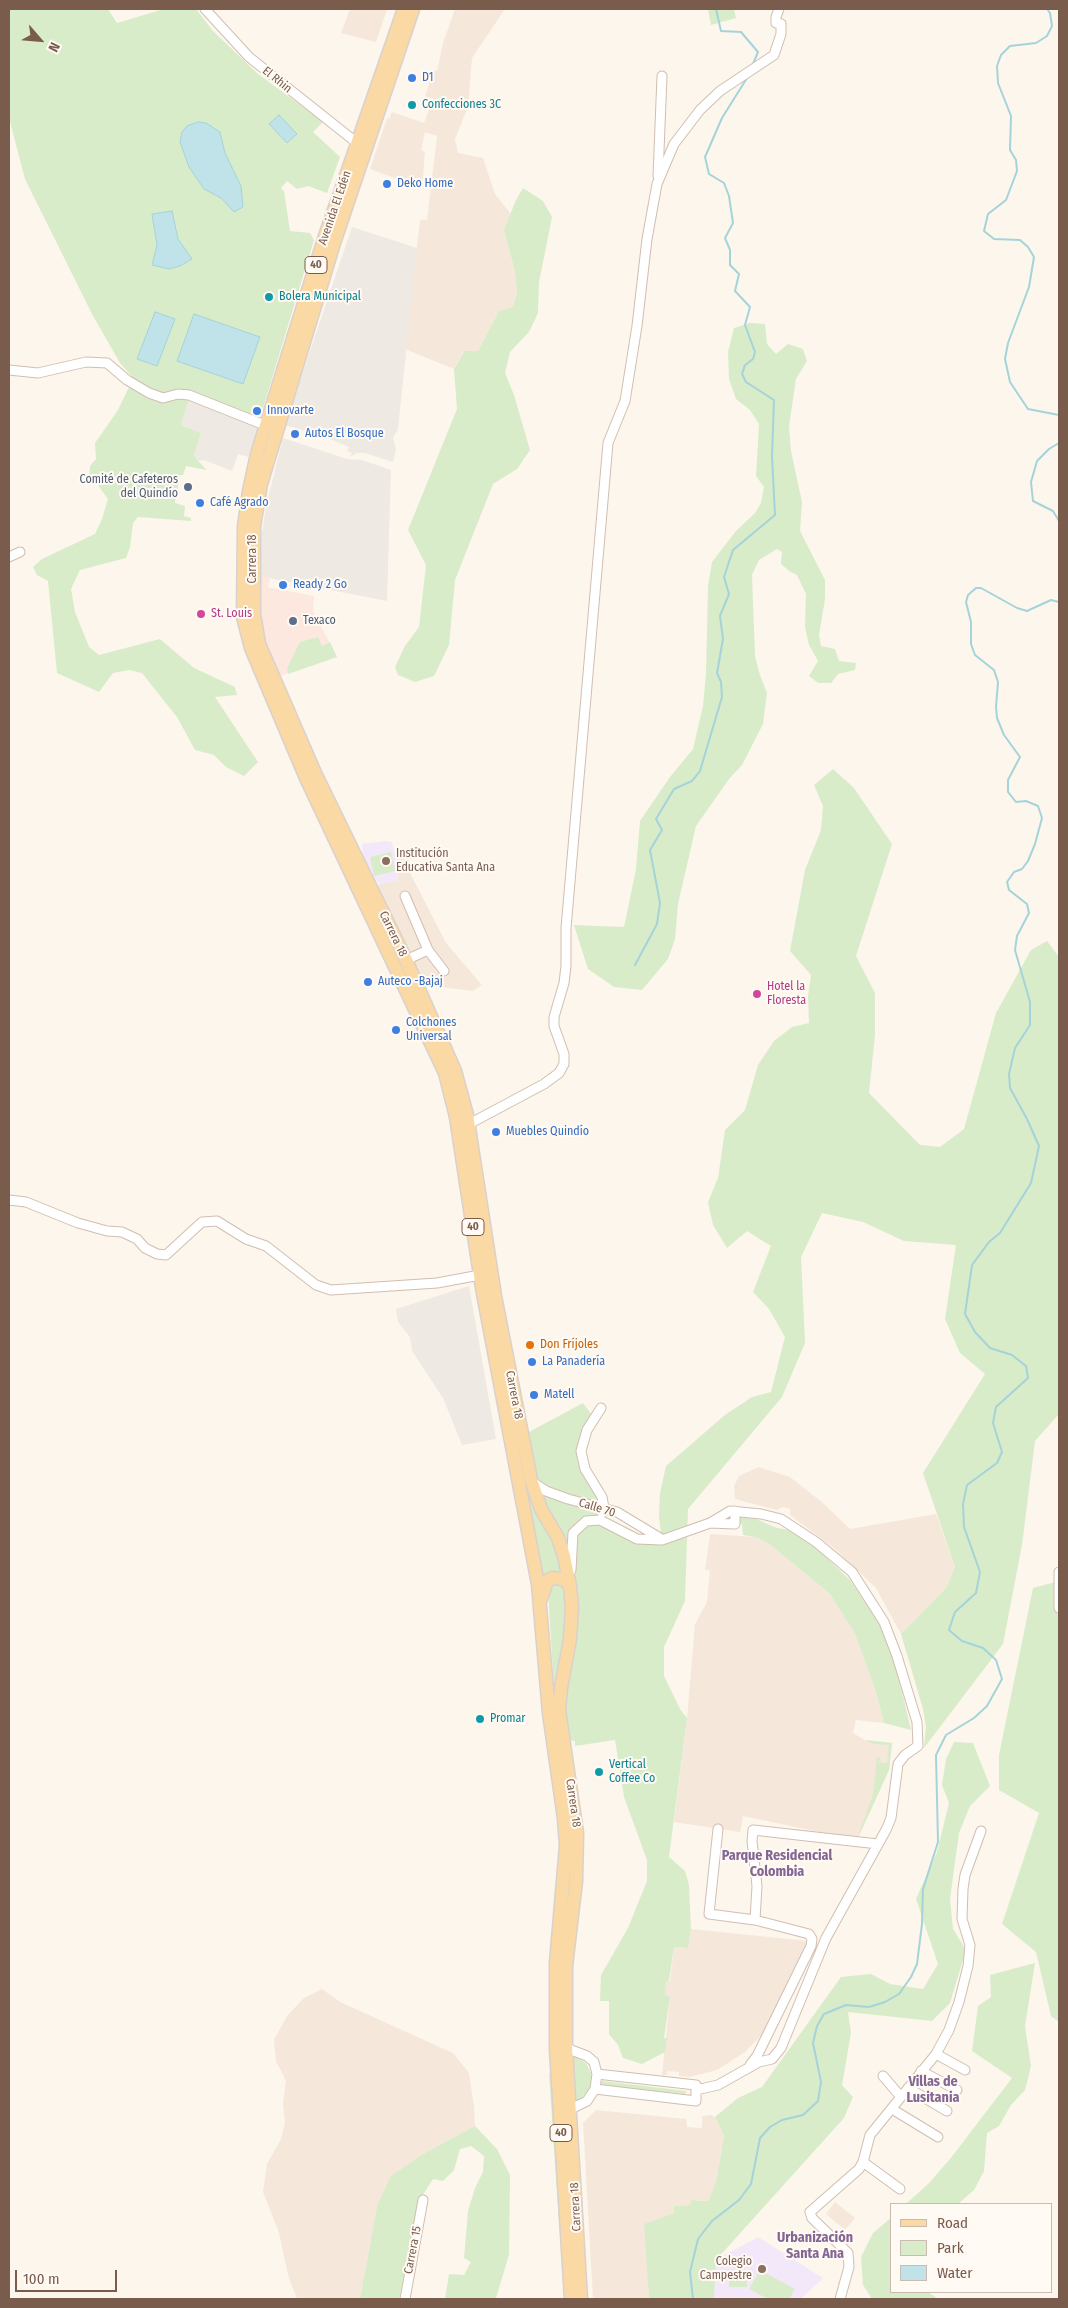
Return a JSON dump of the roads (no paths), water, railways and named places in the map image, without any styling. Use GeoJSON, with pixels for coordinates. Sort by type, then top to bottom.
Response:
{"type":"FeatureCollection","features":[{"type":"Feature","properties":{"kind":"main road","name":"Avenida El Edén"},"geometry":{"type":"LineString","coordinates":[[249,526],[250,482],[325,236],[404,9]]}},
{"type":"Feature","properties":{"kind":"main road","name":"Avenida El Edén"},"geometry":{"type":"LineString","coordinates":[[249,526],[334,243],[413,9]]}},
{"type":"Feature","properties":{"kind":"main road","name":"Carrera 18"},"geometry":{"type":"LineString","coordinates":[[249,526],[254,614],[259,644],[314,774],[406,960],[455,1071],[469,1124],[495,1296],[531,1480],[541,1509],[558,1538],[571,1591],[570,1640],[559,1710],[577,1833],[576,1881],[566,1966],[566,2048],[581,2299]]}},
{"type":"Feature","properties":{"kind":"main road","name":"Carrera 18"},"geometry":{"type":"LineString","coordinates":[[249,526],[244,617],[251,648],[306,778],[445,1073],[456,1117],[480,1274],[540,1600],[549,1713],[566,1846],[556,1963],[556,2049],[571,2299]]}},
{"type":"Feature","properties":{"kind":"main road"},"geometry":{"type":"LineString","coordinates":[[540,1600],[547,1581],[552,1578],[564,1580],[571,1591]]}},
{"type":"Feature","properties":{"kind":"street","name":"El Rhin"},"geometry":{"type":"LineString","coordinates":[[205,9],[249,56],[357,143]]}},
{"type":"Feature","properties":{"kind":"street"},"geometry":{"type":"LineString","coordinates":[[657,184],[674,144],[700,110],[720,91],[774,55],[781,34],[781,24],[776,23],[779,9]]}},
{"type":"Feature","properties":{"kind":"street"},"geometry":{"type":"LineString","coordinates":[[469,1124],[544,1084],[559,1073],[564,1064],[564,1054],[554,1026],[554,1016],[564,983],[566,966],[566,928],[608,443],[625,401],[637,326],[647,240],[657,184],[662,76]]}},
{"type":"Feature","properties":{"kind":"street"},"geometry":{"type":"LineString","coordinates":[[9,370],[38,373],[86,362],[107,363],[127,380],[156,396],[164,398],[178,394],[189,395],[267,426]]}},
{"type":"Feature","properties":{"kind":"street"},"geometry":{"type":"LineString","coordinates":[[9,557],[20,552]]}},
{"type":"Feature","properties":{"kind":"street"},"geometry":{"type":"LineString","coordinates":[[406,896],[428,950],[444,971]]}},
{"type":"Feature","properties":{"kind":"street"},"geometry":{"type":"LineString","coordinates":[[406,960],[428,950]]}},
{"type":"Feature","properties":{"kind":"street"},"geometry":{"type":"LineString","coordinates":[[9,1200],[26,1202],[78,1223],[122,1232],[137,1239],[145,1248],[157,1254],[166,1255],[202,1222],[217,1221],[246,1239],[266,1246],[316,1285],[331,1290],[341,1291],[356,1288],[386,1288],[437,1283],[480,1274]]}},
{"type":"Feature","properties":{"kind":"street"},"geometry":{"type":"LineString","coordinates":[[600,1520],[604,1508],[596,1485],[585,1469],[581,1451],[587,1430],[601,1408]]}},
{"type":"Feature","properties":{"kind":"street","name":"Calle 70"},"geometry":{"type":"LineString","coordinates":[[531,1480],[554,1493],[617,1512],[643,1530],[662,1540]]}},
{"type":"Feature","properties":{"kind":"street"},"geometry":{"type":"LineString","coordinates":[[571,1591],[571,1544],[573,1533],[586,1521],[600,1520],[637,1539],[662,1540],[710,1523],[735,1524],[735,1511],[761,1514],[781,1519],[816,1542],[852,1572],[884,1622],[897,1656],[917,1722],[918,1746],[905,1755],[898,1764],[891,1818],[826,1938],[780,2048],[772,2059],[759,2062],[747,2068]]}},
{"type":"Feature","properties":{"kind":"street"},"geometry":{"type":"LineString","coordinates":[[1059,1572],[1059,1608]]}},
{"type":"Feature","properties":{"kind":"street"},"geometry":{"type":"LineString","coordinates":[[696,2090],[718,2085],[736,2077],[757,2056],[811,1946],[812,1939],[809,1934],[754,1920],[708,1914],[718,1829]]}},
{"type":"Feature","properties":{"kind":"street"},"geometry":{"type":"LineString","coordinates":[[754,1920],[757,1886],[752,1841],[753,1830],[878,1844]]}},
{"type":"Feature","properties":{"kind":"street"},"geometry":{"type":"LineString","coordinates":[[840,2299],[849,2267],[848,2253],[812,2218],[810,2212],[858,2169],[863,2162],[868,2139],[936,2054],[954,2017],[966,1978],[970,1945],[962,1919],[963,1889],[965,1876],[981,1831]]}},
{"type":"Feature","properties":{"kind":"street"},"geometry":{"type":"LineString","coordinates":[[566,2048],[587,2056],[594,2062],[597,2074],[595,2089],[587,2101],[571,2109]]}},
{"type":"Feature","properties":{"kind":"street"},"geometry":{"type":"LineString","coordinates":[[936,2054],[965,2070]]}},
{"type":"Feature","properties":{"kind":"street"},"geometry":{"type":"LineString","coordinates":[[921,2071],[957,2090]]}},
{"type":"Feature","properties":{"kind":"street"},"geometry":{"type":"LineString","coordinates":[[595,2089],[696,2101],[696,2086],[597,2074]]}},
{"type":"Feature","properties":{"kind":"street"},"geometry":{"type":"LineString","coordinates":[[883,2076],[901,2097]]}},
{"type":"Feature","properties":{"kind":"street"},"geometry":{"type":"LineString","coordinates":[[908,2088],[947,2112]]}},
{"type":"Feature","properties":{"kind":"street"},"geometry":{"type":"LineString","coordinates":[[892,2108],[938,2137]]}},
{"type":"Feature","properties":{"kind":"street"},"geometry":{"type":"LineString","coordinates":[[863,2162],[900,2189]]}},
{"type":"Feature","properties":{"kind":"street","name":"Carrera 15"},"geometry":{"type":"LineString","coordinates":[[404,2299],[423,2200]]}},
{"type":"Feature","properties":{"kind":"water"},"geometry":{"type":"Polygon","coordinates":[[[279,115],[297,134],[287,143],[269,124],[279,115]]]}},
{"type":"Feature","properties":{"kind":"water"},"geometry":{"type":"Polygon","coordinates":[[[198,122],[206,123],[220,132],[225,153],[241,186],[243,207],[234,212],[221,198],[204,189],[189,167],[180,142],[182,132],[187,126],[198,122]]]}},
{"type":"Feature","properties":{"kind":"water"},"geometry":{"type":"Polygon","coordinates":[[[172,211],[178,239],[192,259],[180,266],[169,269],[152,265],[157,245],[152,214],[172,211]]]}},
{"type":"Feature","properties":{"kind":"water"},"geometry":{"type":"Polygon","coordinates":[[[155,312],[175,319],[157,366],[137,359],[155,312]]]}},
{"type":"Feature","properties":{"kind":"water"},"geometry":{"type":"Polygon","coordinates":[[[194,314],[260,337],[243,384],[177,361],[194,314]]]}},
{"type":"Feature","properties":{"kind":"waterway"},"geometry":{"type":"LineString","coordinates":[[716,9],[721,31],[741,32],[758,52],[753,64]]}},
{"type":"Feature","properties":{"kind":"waterway"},"geometry":{"type":"LineString","coordinates":[[1047,9],[1050,13],[1052,26],[1047,36],[1036,43],[1010,46],[1001,55],[997,66],[998,83],[1011,116],[1010,150],[1016,160],[1017,171],[1006,200],[988,214],[984,231],[994,239],[1020,240],[1028,247],[1034,257],[1029,287],[1008,343],[1005,359],[1010,382],[1028,409],[1059,415]]}},
{"type":"Feature","properties":{"kind":"waterway"},"geometry":{"type":"LineString","coordinates":[[635,965],[657,924],[660,903],[650,850],[662,830],[656,819],[674,789],[692,781],[700,771],[722,697],[721,682],[717,673],[723,639],[720,616],[729,594],[724,577],[733,550],[775,515],[772,456],[774,400],[746,382],[742,374],[745,365],[753,359],[755,352],[745,325],[750,307],[735,291],[739,274],[730,265],[730,250],[725,238],[733,223],[729,196],[724,183],[709,174],[705,157],[722,118],[747,78]]}},
{"type":"Feature","properties":{"kind":"waterway"},"geometry":{"type":"LineString","coordinates":[[1059,443],[1049,449],[1037,461],[1031,482],[1033,501],[1053,511],[1059,521],[1059,543]]}},
{"type":"Feature","properties":{"kind":"waterway"},"geometry":{"type":"LineString","coordinates":[[693,2299],[690,2272],[698,2239],[712,2221],[739,2200],[751,2184],[760,2138],[770,2127],[782,2120],[803,2115],[818,2101],[821,2082],[813,2043],[817,2026],[824,2014],[846,2005],[869,2007],[885,2002],[899,1994],[911,1977],[917,1964],[922,1924],[923,1889],[938,1842],[936,1755],[946,1735],[974,1718],[987,1706],[1002,1679],[996,1660],[983,1648],[962,1641],[949,1630],[955,1612],[976,1593],[980,1572],[964,1527],[963,1504],[967,1485],[997,1463],[1002,1452],[993,1423],[996,1407],[1028,1378],[1026,1366],[1012,1355],[990,1348],[975,1332],[965,1314],[972,1265],[989,1242],[1000,1233],[1031,1183],[1039,1146],[1010,1088],[1009,1074],[1015,1048],[1030,1025],[1030,1002],[1015,950],[1017,936],[1029,913],[1027,904],[1009,890],[1007,882],[1014,872],[1022,869],[1028,861],[1042,818],[1038,806],[1026,801],[1016,802],[1008,792],[1008,780],[1020,757],[1004,735],[997,718],[998,682],[994,670],[975,655],[971,644],[971,622],[966,602],[968,595],[976,588],[981,588],[1017,608],[1027,611],[1051,600],[1059,602]]}},
{"type":"Feature","properties":{"kind":"place","name":"D1"},"geometry":{"type":"Point","coordinates":[412,78]}},
{"type":"Feature","properties":{"kind":"place","name":"Confecciones 3C"},"geometry":{"type":"Point","coordinates":[412,105]}},
{"type":"Feature","properties":{"kind":"place","name":"Deko Home"},"geometry":{"type":"Point","coordinates":[387,184]}},
{"type":"Feature","properties":{"kind":"place","name":"Bolera Municipal"},"geometry":{"type":"Point","coordinates":[269,297]}},
{"type":"Feature","properties":{"kind":"place","name":"Innovarte"},"geometry":{"type":"Point","coordinates":[257,411]}},
{"type":"Feature","properties":{"kind":"place","name":"Autos El Bosque"},"geometry":{"type":"Point","coordinates":[295,434]}},
{"type":"Feature","properties":{"kind":"place","name":"Comité de Cafeteros del Quindío"},"geometry":{"type":"Point","coordinates":[188,487]}},
{"type":"Feature","properties":{"kind":"place","name":"Café Agrado"},"geometry":{"type":"Point","coordinates":[200,503]}},
{"type":"Feature","properties":{"kind":"place","name":"Ready 2 Go"},"geometry":{"type":"Point","coordinates":[283,585]}},
{"type":"Feature","properties":{"kind":"place","name":"St. Louis"},"geometry":{"type":"Point","coordinates":[201,614]}},
{"type":"Feature","properties":{"kind":"place","name":"Texaco"},"geometry":{"type":"Point","coordinates":[293,621]}},
{"type":"Feature","properties":{"kind":"place","name":"Institución Educativa Santa Ana"},"geometry":{"type":"Point","coordinates":[386,861]}},
{"type":"Feature","properties":{"kind":"place","name":"Auteco -Bajaj"},"geometry":{"type":"Point","coordinates":[368,982]}},
{"type":"Feature","properties":{"kind":"place","name":"Hotel la Floresta"},"geometry":{"type":"Point","coordinates":[757,994]}},
{"type":"Feature","properties":{"kind":"place","name":"Colchones Universal"},"geometry":{"type":"Point","coordinates":[396,1030]}},
{"type":"Feature","properties":{"kind":"place","name":"Muebles Quindío"},"geometry":{"type":"Point","coordinates":[496,1132]}},
{"type":"Feature","properties":{"kind":"place","name":"Don Fríjoles"},"geometry":{"type":"Point","coordinates":[530,1345]}},
{"type":"Feature","properties":{"kind":"place","name":"La Panadería"},"geometry":{"type":"Point","coordinates":[532,1362]}},
{"type":"Feature","properties":{"kind":"place","name":"Matell"},"geometry":{"type":"Point","coordinates":[534,1395]}},
{"type":"Feature","properties":{"kind":"place","name":"Promar"},"geometry":{"type":"Point","coordinates":[480,1719]}},
{"type":"Feature","properties":{"kind":"place","name":"Vertical Coffee Co"},"geometry":{"type":"Point","coordinates":[599,1772]}},
{"type":"Feature","properties":{"kind":"place","name":"Colegio Campestre"},"geometry":{"type":"Point","coordinates":[762,2269]}},
{"type":"Feature","properties":{"kind":"district","name":"Parque Residencial Colombia"},"geometry":{"type":"Point","coordinates":[777,1864]}},
{"type":"Feature","properties":{"kind":"district","name":"Villas de Lusitania"},"geometry":{"type":"Point","coordinates":[933,2090]}},
{"type":"Feature","properties":{"kind":"district","name":"Urbanización Santa Ana"},"geometry":{"type":"Point","coordinates":[815,2246]}}]}
